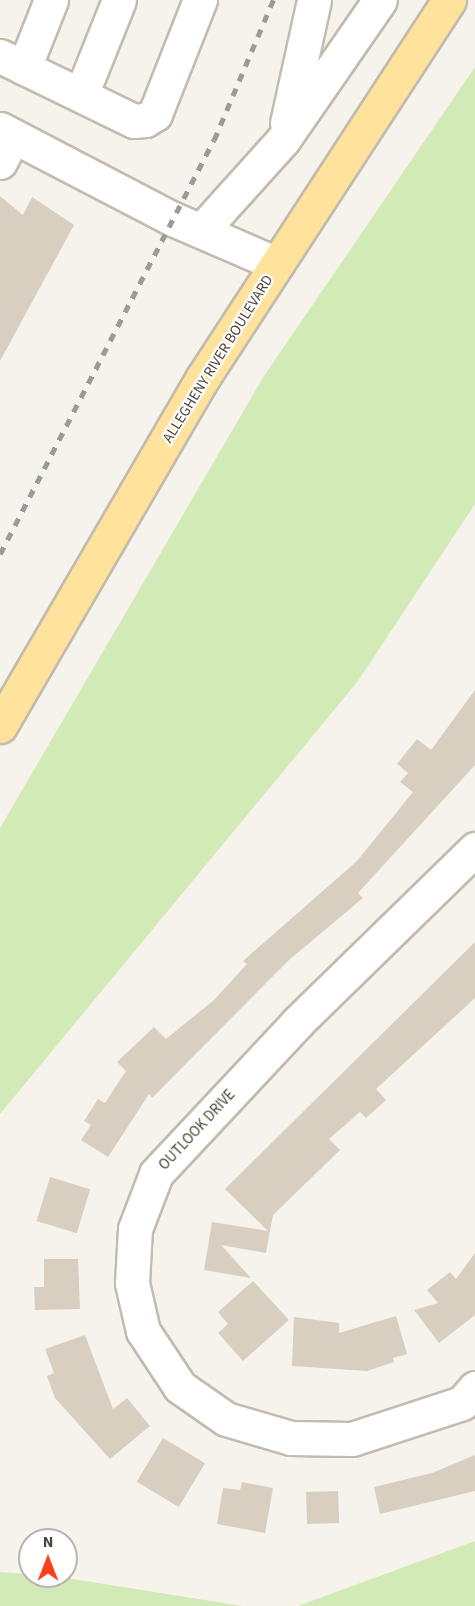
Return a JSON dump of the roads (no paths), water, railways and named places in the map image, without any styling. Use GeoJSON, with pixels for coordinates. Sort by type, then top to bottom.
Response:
{"type":"FeatureCollection","features":[{"type":"Feature","properties":{"kind":"main road","name":"ALLEGHENY RIVER BOULEVARD"},"geometry":{"type":"LineString","coordinates":[[0,726],[202,379],[448,0]]}},
{"type":"Feature","properties":{"kind":"street"},"geometry":{"type":"LineString","coordinates":[[51,0],[12,62],[134,121],[155,114],[200,0]]}},
{"type":"Feature","properties":{"kind":"street"},"geometry":{"type":"LineString","coordinates":[[81,95],[118,0]]}},
{"type":"Feature","properties":{"kind":"street"},"geometry":{"type":"LineString","coordinates":[[283,140],[314,0]]}},
{"type":"Feature","properties":{"kind":"street"},"geometry":{"type":"LineString","coordinates":[[201,231],[283,140],[380,0]]}},
{"type":"Feature","properties":{"kind":"street"},"geometry":{"type":"LineString","coordinates":[[4,142],[277,264]]}},
{"type":"Feature","properties":{"kind":"street","name":"OUTLOOK DRIVE"},"geometry":{"type":"LineString","coordinates":[[475,849],[298,1022],[156,1174],[135,1229],[132,1283],[143,1331],[180,1387],[226,1419],[291,1438],[352,1439],[462,1403],[475,1388]]}},
{"type":"Feature","properties":{"kind":"railway"},"geometry":{"type":"LineString","coordinates":[[0,554],[214,140],[273,0]]}}]}
